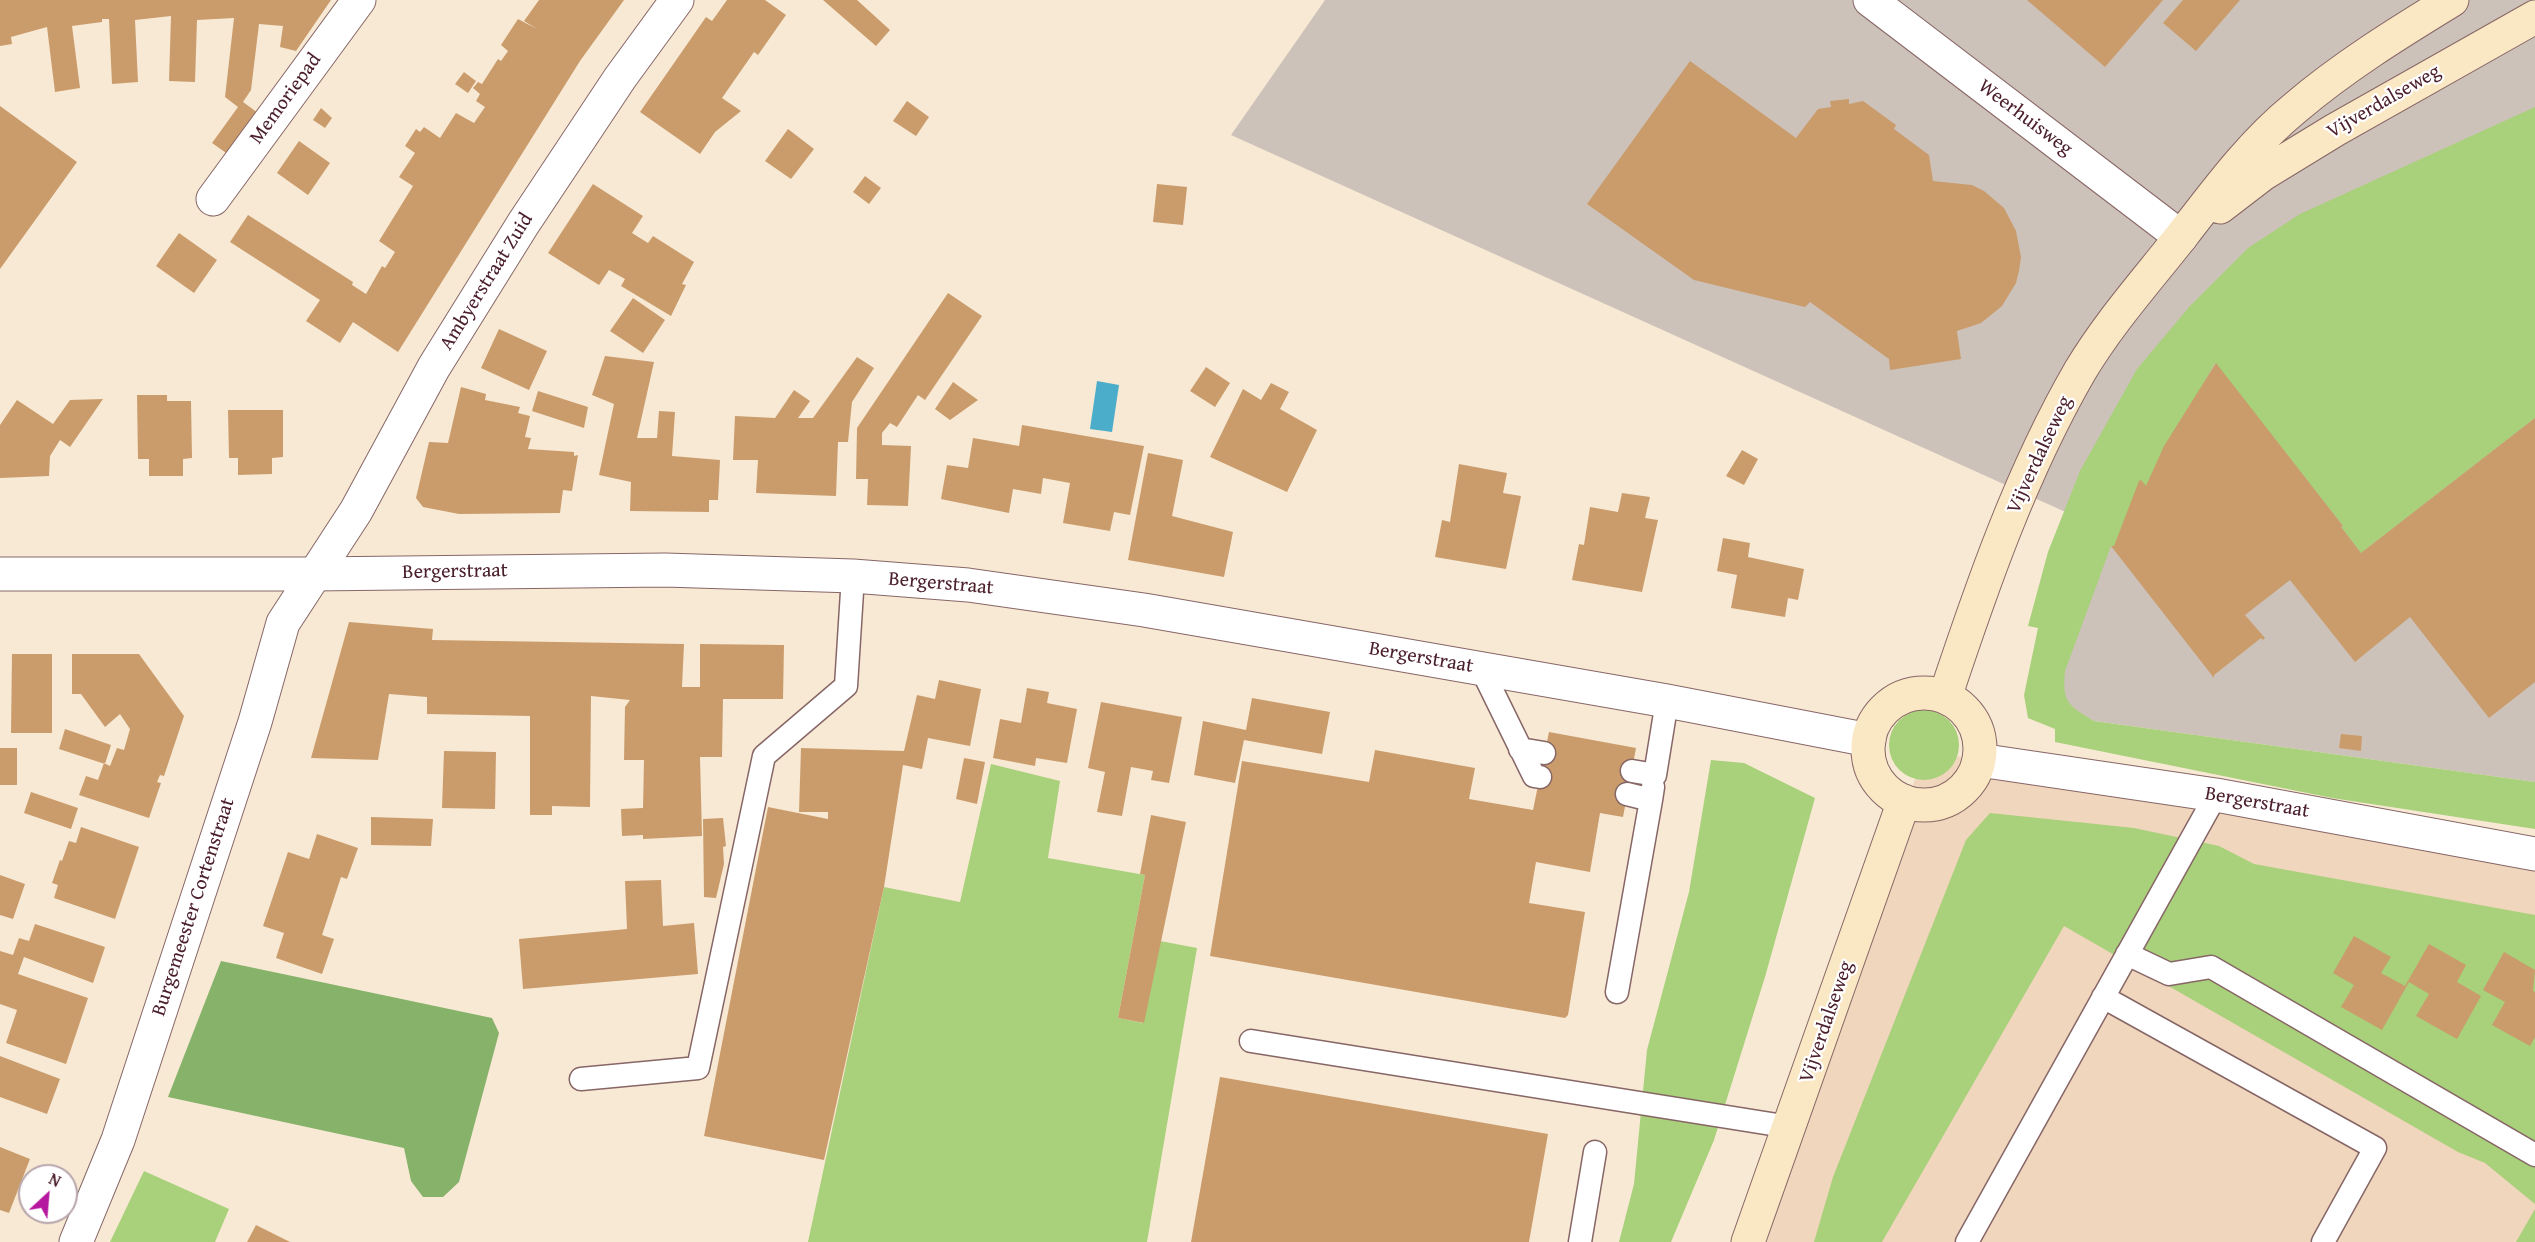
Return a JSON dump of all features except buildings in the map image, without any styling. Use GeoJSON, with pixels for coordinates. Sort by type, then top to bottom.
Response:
{"type":"FeatureCollection","features":[{"type":"Feature","properties":{"kind":"main road","name":"Vijverdalseweg"},"geometry":{"type":"LineString","coordinates":[[1945,697],[1998,548],[2037,454],[2080,371],[2108,327],[2135,290],[2248,154],[2295,108],[2381,44],[2452,0]]}},
{"type":"Feature","properties":{"kind":"main road","name":"Vijverdalseweg"},"geometry":{"type":"LineString","coordinates":[[2181,237],[2263,174],[2535,17]]}},
{"type":"Feature","properties":{"kind":"main road"},"geometry":{"type":"LineString","coordinates":[[1920,693],[1945,697],[1961,707],[1973,722],[1979,740],[1979,760],[1969,783],[1956,795],[1940,802],[1922,804],[1904,801],[1889,792],[1877,778],[1870,762],[1869,740],[1877,718],[1895,701],[1920,693]]}},
{"type":"Feature","properties":{"kind":"main road","name":"Vijverdalseweg"},"geometry":{"type":"LineString","coordinates":[[1749,1242],[1904,801]]}},
{"type":"Feature","properties":{"kind":"street","name":"Memoriepad"},"geometry":{"type":"LineString","coordinates":[[213,199],[359,0]]}},
{"type":"Feature","properties":{"kind":"street","name":"Ambyerstraat Zuid"},"geometry":{"type":"LineString","coordinates":[[314,574],[356,511],[434,367],[524,224],[620,78],[676,0]]}},
{"type":"Feature","properties":{"kind":"street","name":"Weerhuisweg"},"geometry":{"type":"LineString","coordinates":[[1870,0],[2181,237]]}},
{"type":"Feature","properties":{"kind":"street","name":"Bergerstraat"},"geometry":{"type":"LineString","coordinates":[[0,574],[314,574],[665,570],[853,576],[1029,593],[1481,668],[1869,740]]}},
{"type":"Feature","properties":{"kind":"street","name":"Burgemeester Cortenstraat"},"geometry":{"type":"LineString","coordinates":[[76,1242],[122,1129],[255,722],[283,623],[314,574]]}},
{"type":"Feature","properties":{"kind":"street","name":"Bergerstraat"},"geometry":{"type":"LineString","coordinates":[[1979,760],[2216,795],[2535,854]]}},
{"type":"Feature","properties":{"kind":"lane"},"geometry":{"type":"LineString","coordinates":[[581,1079],[698,1068],[764,756],[846,686],[853,576]]}},
{"type":"Feature","properties":{"kind":"lane"},"geometry":{"type":"LineString","coordinates":[[1481,668],[1534,776],[1540,777]]}},
{"type":"Feature","properties":{"kind":"lane"},"geometry":{"type":"LineString","coordinates":[[1617,992],[1667,701]]}},
{"type":"Feature","properties":{"kind":"lane"},"geometry":{"type":"LineString","coordinates":[[1520,749],[1544,753]]}},
{"type":"Feature","properties":{"kind":"lane"},"geometry":{"type":"LineString","coordinates":[[1632,771],[1655,775]]}},
{"type":"Feature","properties":{"kind":"lane"},"geometry":{"type":"LineString","coordinates":[[1627,794],[1651,800]]}},
{"type":"Feature","properties":{"kind":"lane"},"geometry":{"type":"LineString","coordinates":[[1966,1242],[2216,795]]}},
{"type":"Feature","properties":{"kind":"lane"},"geometry":{"type":"LineString","coordinates":[[2127,954],[2169,975],[2211,967],[2535,1155]]}},
{"type":"Feature","properties":{"kind":"lane"},"geometry":{"type":"LineString","coordinates":[[2103,997],[2375,1148],[2323,1242]]}},
{"type":"Feature","properties":{"kind":"lane"},"geometry":{"type":"LineString","coordinates":[[1251,1041],[1790,1127]]}},
{"type":"Feature","properties":{"kind":"lane"},"geometry":{"type":"LineString","coordinates":[[1580,1242],[1595,1152]]}},
{"type":"Feature","properties":{"kind":"shaded area"},"geometry":{"type":"Polygon","coordinates":[[[1325,0],[2535,0],[2535,782],[2094,721],[2035,694],[2081,519],[1231,135],[1325,0]]]}},
{"type":"Feature","properties":{"kind":"shaded area"},"geometry":{"type":"Polygon","coordinates":[[[1924,751],[2535,848],[2535,1242],[1767,1242],[1924,751]]]}},
{"type":"Feature","properties":{"kind":"green space"},"geometry":{"type":"Polygon","coordinates":[[[2535,107],[2535,418],[2361,553],[2341,527],[2343,526],[2215,363],[2114,546],[2111,546],[2065,671],[2064,682],[2069,702],[2094,721],[2535,782],[2535,829],[2332,798],[2055,742],[2055,729],[2028,718],[2024,695],[2038,628],[2028,626],[2048,552],[2080,471],[2137,369],[2190,306],[2248,248],[2300,214],[2535,107]]]}},
{"type":"Feature","properties":{"kind":"green space"},"geometry":{"type":"Polygon","coordinates":[[[1924,710],[1937,713],[1949,720],[1956,732],[1959,745],[1956,758],[1949,770],[1937,777],[1924,780],[1911,777],[1899,770],[1892,758],[1889,745],[1892,732],[1899,720],[1911,713],[1924,710]]]}},
{"type":"Feature","properties":{"kind":"green space"},"geometry":{"type":"Polygon","coordinates":[[[1711,760],[1744,763],[1815,798],[1765,977],[1714,1140],[1671,1242],[1619,1242],[1634,1184],[1647,1050],[1689,892],[1711,760]]]}},
{"type":"Feature","properties":{"kind":"green space"},"geometry":{"type":"Polygon","coordinates":[[[991,764],[1060,781],[1048,858],[1145,875],[1118,1018],[1143,1023],[1160,941],[1197,948],[1147,1242],[808,1242],[884,887],[960,902],[991,764]]]}},
{"type":"Feature","properties":{"kind":"green space"},"geometry":{"type":"Polygon","coordinates":[[[1990,813],[2134,828],[2219,846],[2254,864],[2535,915],[2535,1204],[2485,1163],[2458,1152],[2064,926],[1882,1242],[1814,1242],[1833,1177],[1966,840],[1990,813]]]}},
{"type":"Feature","properties":{"kind":"green space"},"geometry":{"type":"Polygon","coordinates":[[[221,961],[492,1018],[499,1033],[459,1182],[443,1197],[423,1197],[411,1181],[404,1148],[168,1097],[221,961]]]}},
{"type":"Feature","properties":{"kind":"green space"},"geometry":{"type":"Polygon","coordinates":[[[144,1171],[229,1209],[215,1242],[110,1242],[144,1171]]]}},
{"type":"Feature","properties":{"kind":"green space"},"geometry":{"type":"Polygon","coordinates":[[[2535,1209],[2535,1242],[2516,1242],[2535,1209]]]}},
{"type":"Feature","properties":{"kind":"water"},"geometry":{"type":"Polygon","coordinates":[[[1097,381],[1119,385],[1112,432],[1090,429],[1097,381]]]}}]}
